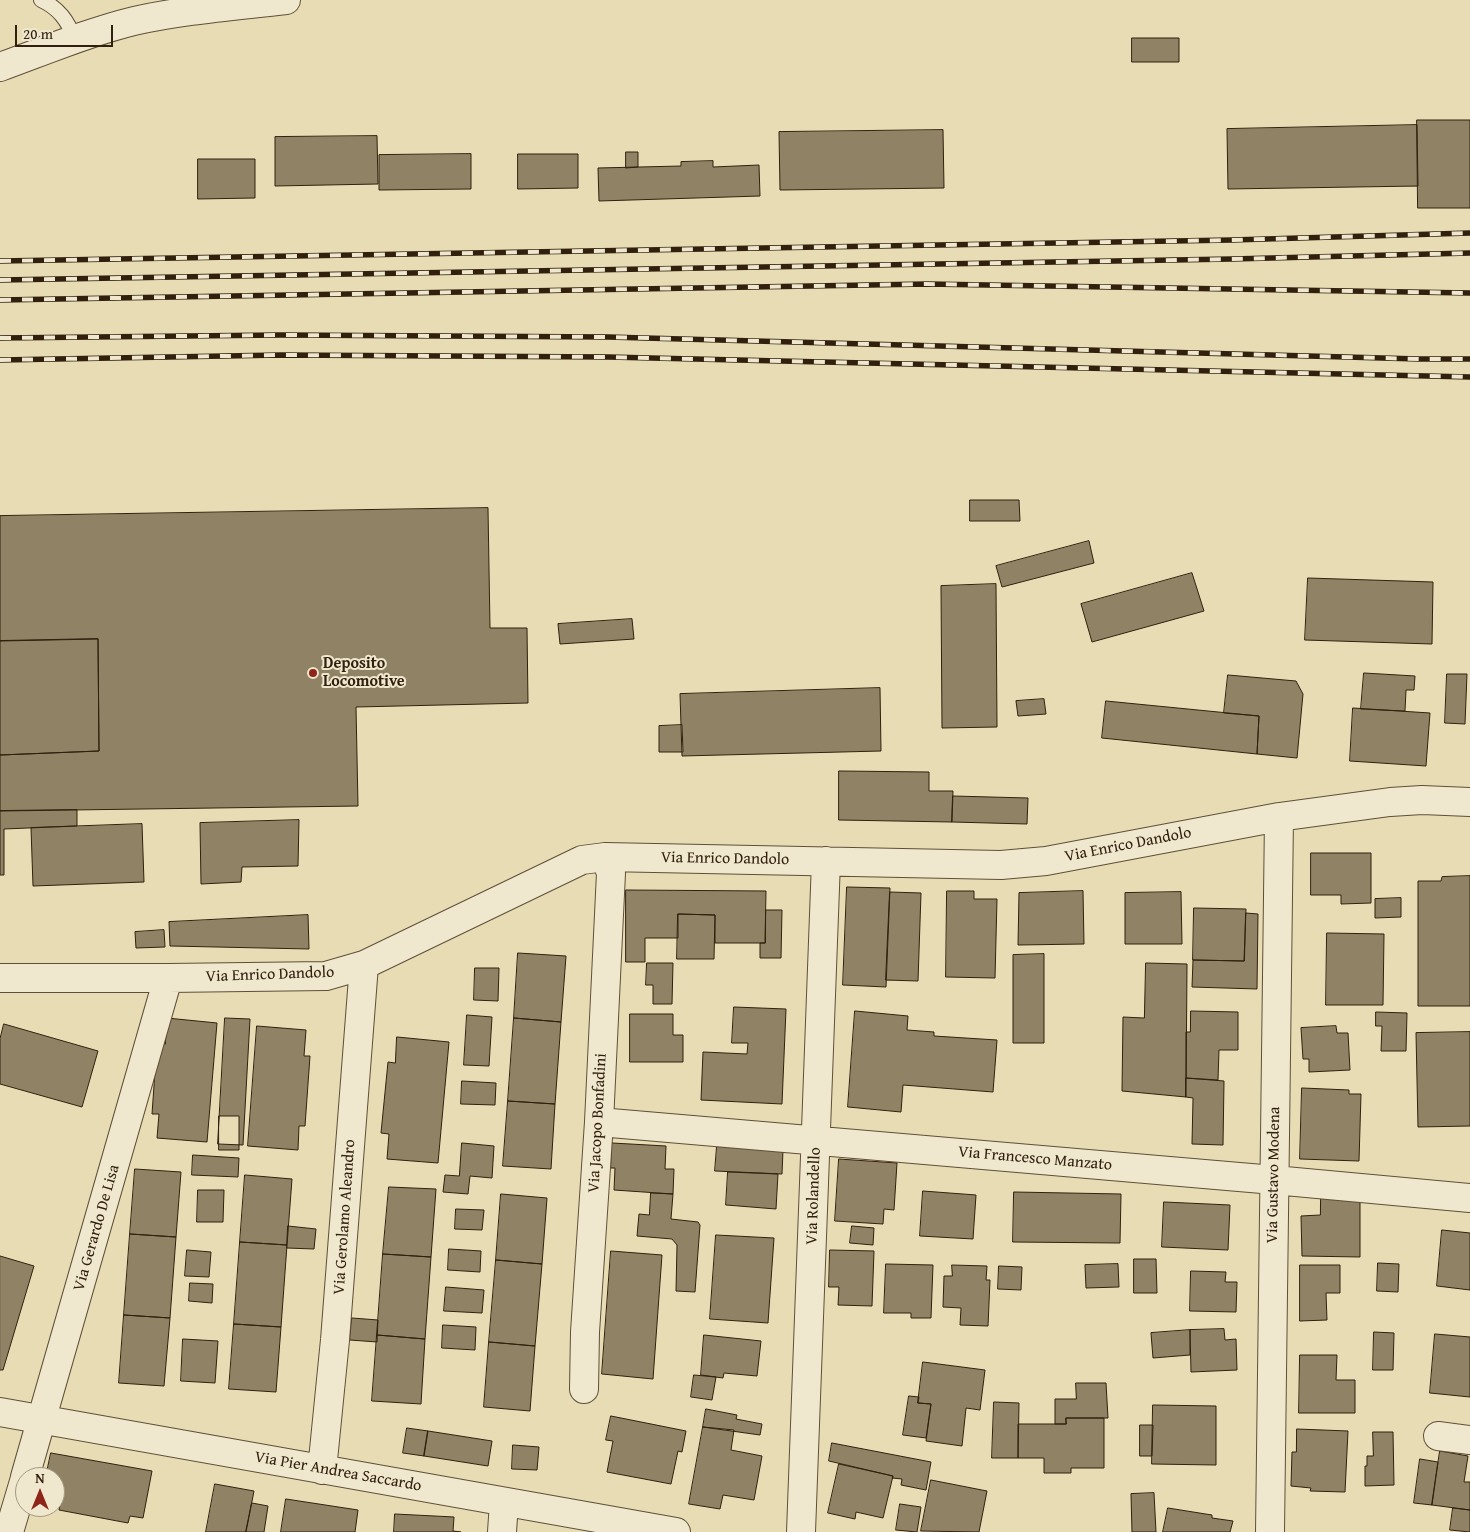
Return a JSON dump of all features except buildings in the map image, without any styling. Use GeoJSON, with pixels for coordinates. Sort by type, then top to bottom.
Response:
{"type":"FeatureCollection","features":[{"type":"Feature","properties":{"kind":"street"},"geometry":{"type":"LineString","coordinates":[[0,67],[134,21],[200,10],[286,0]]}},
{"type":"Feature","properties":{"kind":"street","name":"Via Enrico Dandolo"},"geometry":{"type":"LineString","coordinates":[[0,978],[326,976],[364,965],[582,860],[605,857],[1001,865],[1046,861],[1279,817],[1390,802],[1422,800],[1470,802]]}},
{"type":"Feature","properties":{"kind":"street","name":"Via Gustavo Modena"},"geometry":{"type":"LineString","coordinates":[[1270,1532],[1279,817]]}},
{"type":"Feature","properties":{"kind":"street","name":"Via Jacopo Bonfadini"},"geometry":{"type":"LineString","coordinates":[[584,1389],[585,1332],[599,1122],[611,873],[605,857]]}},
{"type":"Feature","properties":{"kind":"street","name":"Via Rolandello"},"geometry":{"type":"LineString","coordinates":[[801,1532],[826,861]]}},
{"type":"Feature","properties":{"kind":"street","name":"Via Gerolamo Aleandro"},"geometry":{"type":"LineString","coordinates":[[322,1470],[335,1340],[364,965]]}},
{"type":"Feature","properties":{"kind":"street","name":"Via Gerardo De Lisa"},"geometry":{"type":"LineString","coordinates":[[28,1467],[168,978]]}},
{"type":"Feature","properties":{"kind":"street","name":"Via Francesco Manzato"},"geometry":{"type":"LineString","coordinates":[[599,1122],[1470,1198]]}},
{"type":"Feature","properties":{"kind":"street","name":"Via Pier Andrea Saccardo"},"geometry":{"type":"LineString","coordinates":[[0,1412],[676,1532]]}},
{"type":"Feature","properties":{"kind":"street"},"geometry":{"type":"LineString","coordinates":[[1438,1436],[1470,1440]]}},
{"type":"Feature","properties":{"kind":"street"},"geometry":{"type":"LineString","coordinates":[[502,1532],[504,1502]]}},
{"type":"Feature","properties":{"kind":"street","name":"Via Gerardo De Lisa"},"geometry":{"type":"LineString","coordinates":[[9,1532],[15,1511]]}},
{"type":"Feature","properties":{"kind":"lane"},"geometry":{"type":"LineString","coordinates":[[41,0],[49,3],[63,16],[75,40]]}},
{"type":"Feature","properties":{"kind":"railway"},"geometry":{"type":"LineString","coordinates":[[0,261],[1232,240],[1470,233]]}},
{"type":"Feature","properties":{"kind":"railway"},"geometry":{"type":"LineString","coordinates":[[0,280],[1232,259],[1470,253]]}},
{"type":"Feature","properties":{"kind":"railway"},"geometry":{"type":"LineString","coordinates":[[0,300],[927,284],[1470,293]]}},
{"type":"Feature","properties":{"kind":"railway"},"geometry":{"type":"LineString","coordinates":[[0,338],[281,335],[608,337],[1470,359]]}},
{"type":"Feature","properties":{"kind":"railway"},"geometry":{"type":"LineString","coordinates":[[0,360],[281,355],[608,357],[1470,377]]}},
{"type":"Feature","properties":{"kind":"place","name":"Deposito Locomotive"},"geometry":{"type":"Point","coordinates":[313,673]}}]}
